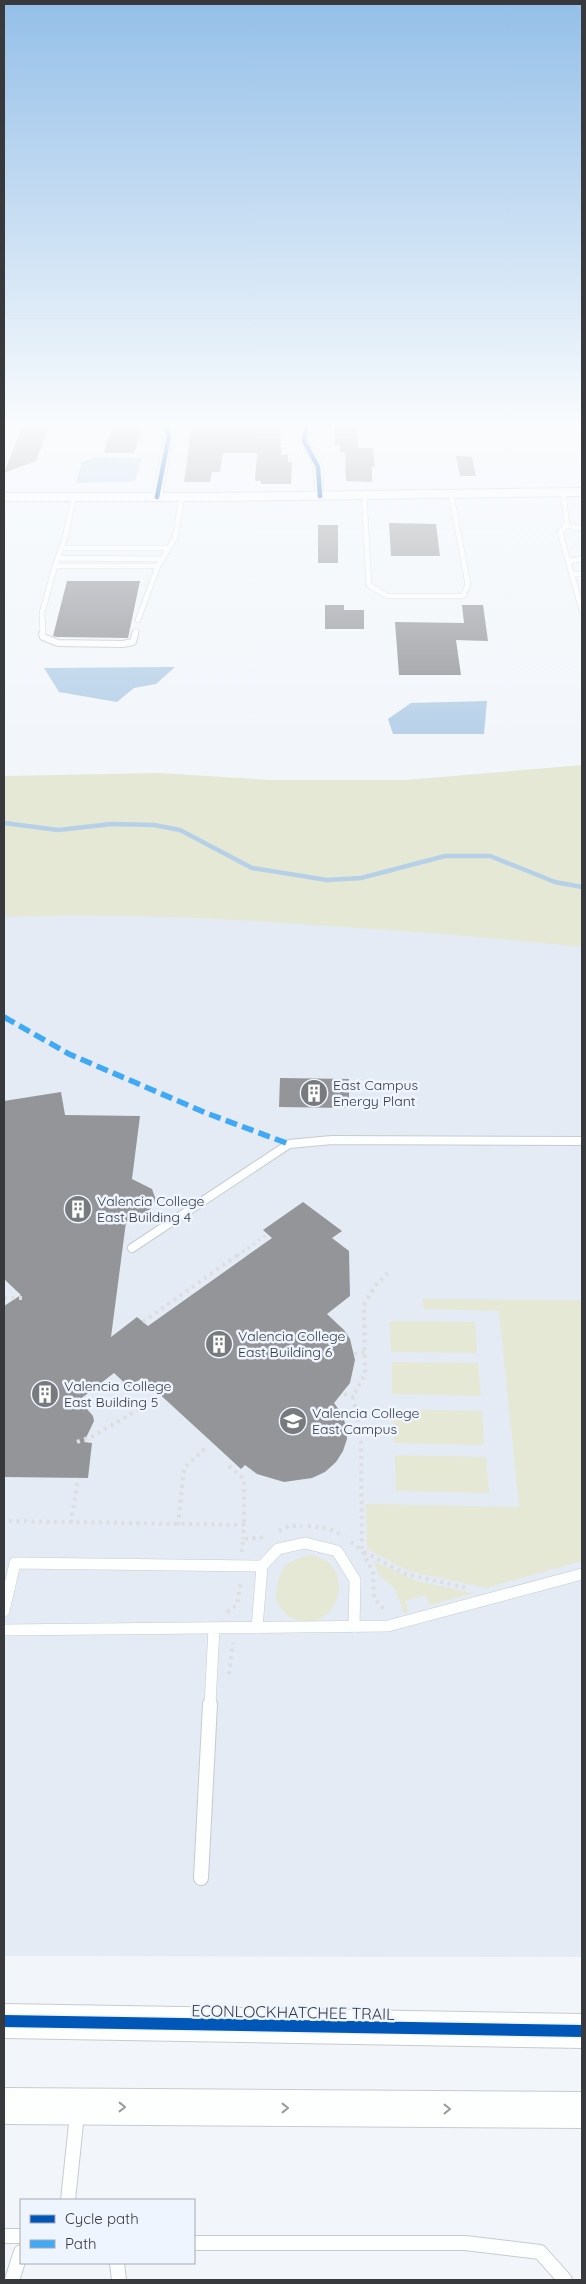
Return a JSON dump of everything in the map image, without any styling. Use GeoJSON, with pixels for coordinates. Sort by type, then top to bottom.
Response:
{"type":"FeatureCollection","features":[{"type":"Feature","properties":{"kind":"street","name":"ECONLOCKHATCHEE TRAIL"},"geometry":{"type":"LineString","coordinates":[[4,2021],[582,2031]]}},
{"type":"Feature","properties":{"kind":"street"},"geometry":{"type":"LineString","coordinates":[[4,2106],[582,2110]]}},
{"type":"Feature","properties":{"kind":"lane"},"geometry":{"type":"LineString","coordinates":[[66,532],[62,548],[50,579],[41,627],[43,637],[58,643],[123,644],[133,642],[136,631]]}},
{"type":"Feature","properties":{"kind":"lane"},"geometry":{"type":"LineString","coordinates":[[138,620],[158,566],[175,538],[176,532]]}},
{"type":"Feature","properties":{"kind":"lane"},"geometry":{"type":"LineString","coordinates":[[366,532],[369,585],[387,596],[462,596],[468,585],[458,532]]}},
{"type":"Feature","properties":{"kind":"lane"},"geometry":{"type":"LineString","coordinates":[[560,532],[582,611]]}},
{"type":"Feature","properties":{"kind":"lane"},"geometry":{"type":"LineString","coordinates":[[62,548],[169,548]]}},
{"type":"Feature","properties":{"kind":"lane"},"geometry":{"type":"LineString","coordinates":[[58,558],[162,559]]}},
{"type":"Feature","properties":{"kind":"lane"},"geometry":{"type":"LineString","coordinates":[[568,561],[582,559]]}},
{"type":"Feature","properties":{"kind":"lane"},"geometry":{"type":"LineString","coordinates":[[55,566],[158,566]]}},
{"type":"Feature","properties":{"kind":"lane"},"geometry":{"type":"LineString","coordinates":[[572,574],[582,574]]}},
{"type":"Feature","properties":{"kind":"lane"},"geometry":{"type":"LineString","coordinates":[[132,1248],[289,1144],[332,1140],[582,1141]]}},
{"type":"Feature","properties":{"kind":"lane"},"geometry":{"type":"LineString","coordinates":[[257,1628],[262,1566],[278,1549],[305,1542],[337,1551],[355,1580],[354,1627]]}},
{"type":"Feature","properties":{"kind":"lane"},"geometry":{"type":"LineString","coordinates":[[4,1611],[15,1563],[262,1566]]}},
{"type":"Feature","properties":{"kind":"lane"},"geometry":{"type":"LineString","coordinates":[[4,1630],[388,1626],[582,1574]]}},
{"type":"Feature","properties":{"kind":"lane"},"geometry":{"type":"LineString","coordinates":[[201,1878],[214,1628]]}},
{"type":"Feature","properties":{"kind":"lane"},"geometry":{"type":"LineString","coordinates":[[68,2199],[78,2107]]}},
{"type":"Feature","properties":{"kind":"lane"},"geometry":{"type":"LineString","coordinates":[[4,2236],[20,2236]]}},
{"type":"Feature","properties":{"kind":"lane"},"geometry":{"type":"LineString","coordinates":[[195,2243],[465,2243],[540,2252],[566,2280]]}},
{"type":"Feature","properties":{"kind":"lane"},"geometry":{"type":"LineString","coordinates":[[12,2280],[20,2255]]}},
{"type":"Feature","properties":{"kind":"lane"},"geometry":{"type":"LineString","coordinates":[[117,2264],[119,2280]]}},
{"type":"Feature","properties":{"kind":"path"},"geometry":{"type":"LineString","coordinates":[[143,1322],[268,1234]]}},
{"type":"Feature","properties":{"kind":"path"},"geometry":{"type":"LineString","coordinates":[[388,1273],[375,1286],[364,1305],[365,1374],[353,1397],[361,1435],[362,1551],[373,1572],[374,1598],[389,1616]]}},
{"type":"Feature","properties":{"kind":"path"},"geometry":{"type":"LineString","coordinates":[[4,1298],[25,1298]]}},
{"type":"Feature","properties":{"kind":"path"},"geometry":{"type":"LineString","coordinates":[[354,1354],[364,1352]]}},
{"type":"Feature","properties":{"kind":"path"},"geometry":{"type":"LineString","coordinates":[[344,1394],[353,1397]]}},
{"type":"Feature","properties":{"kind":"path"},"geometry":{"type":"LineString","coordinates":[[77,1442],[91,1437],[156,1400]]}},
{"type":"Feature","properties":{"kind":"path"},"geometry":{"type":"LineString","coordinates":[[178,1525],[184,1468],[207,1447]]}},
{"type":"Feature","properties":{"kind":"path"},"geometry":{"type":"LineString","coordinates":[[225,1614],[236,1606],[242,1565],[244,1525],[244,1480],[229,1466]]}},
{"type":"Feature","properties":{"kind":"path"},"geometry":{"type":"LineString","coordinates":[[72,1523],[78,1478]]}},
{"type":"Feature","properties":{"kind":"path"},"geometry":{"type":"LineString","coordinates":[[9,1521],[244,1525]]}},
{"type":"Feature","properties":{"kind":"path"},"geometry":{"type":"LineString","coordinates":[[243,1540],[266,1537],[290,1526],[317,1526],[340,1533],[362,1551],[406,1574],[471,1589]]}},
{"type":"Feature","properties":{"kind":"shaded area","name":"Valencia College East Campus"},"geometry":{"type":"Polygon","coordinates":[[[582,884],[582,1957],[4,1956],[4,886],[582,884]]]}},
{"type":"Feature","properties":{"kind":"green space"},"geometry":{"type":"Polygon","coordinates":[[[582,765],[582,947],[441,934],[225,919],[152,916],[4,917],[4,776],[159,773],[271,780],[406,780],[582,765]]]}},
{"type":"Feature","properties":{"kind":"green space"},"geometry":{"type":"Polygon","coordinates":[[[422,1299],[582,1300],[582,1561],[486,1588],[408,1571],[367,1549],[366,1504],[519,1507],[499,1311],[424,1309],[422,1299]]]}},
{"type":"Feature","properties":{"kind":"green space"},"geometry":{"type":"Polygon","coordinates":[[[390,1321],[475,1322],[477,1353],[391,1352],[390,1321]]]}},
{"type":"Feature","properties":{"kind":"green space"},"geometry":{"type":"Polygon","coordinates":[[[392,1362],[478,1363],[481,1396],[392,1394],[392,1362]]]}},
{"type":"Feature","properties":{"kind":"green space"},"geometry":{"type":"Polygon","coordinates":[[[393,1409],[482,1411],[484,1445],[394,1443],[393,1409]]]}},
{"type":"Feature","properties":{"kind":"green space"},"geometry":{"type":"Polygon","coordinates":[[[395,1455],[486,1457],[489,1493],[396,1491],[395,1455]]]}},
{"type":"Feature","properties":{"kind":"green space"},"geometry":{"type":"Polygon","coordinates":[[[311,1555],[329,1563],[336,1572],[339,1583],[335,1604],[329,1613],[320,1619],[310,1622],[289,1617],[276,1601],[278,1582],[283,1569],[293,1560],[311,1555]]]}},
{"type":"Feature","properties":{"kind":"green space"},"geometry":{"type":"Polygon","coordinates":[[[374,1561],[417,1581],[474,1593],[430,1605],[425,1595],[405,1601],[409,1612],[404,1613],[395,1589],[378,1574],[374,1561]]]}},
{"type":"Feature","properties":{"kind":"water"},"geometry":{"type":"Polygon","coordinates":[[[175,667],[156,684],[134,688],[117,702],[59,692],[44,668],[175,667]]]}},
{"type":"Feature","properties":{"kind":"water"},"geometry":{"type":"Polygon","coordinates":[[[487,701],[484,734],[393,734],[388,719],[411,703],[487,701]]]}},
{"type":"Feature","properties":{"kind":"building"},"geometry":{"type":"Polygon","coordinates":[[[318,532],[338,532],[338,563],[318,563],[318,532]]]}},
{"type":"Feature","properties":{"kind":"building"},"geometry":{"type":"Polygon","coordinates":[[[390,532],[437,532],[440,556],[391,556],[390,532]]]}},
{"type":"Feature","properties":{"kind":"building"},"geometry":{"type":"Polygon","coordinates":[[[67,581],[140,581],[128,638],[53,636],[67,581]]]}},
{"type":"Feature","properties":{"kind":"building"},"geometry":{"type":"Polygon","coordinates":[[[325,605],[344,605],[344,610],[364,610],[364,629],[325,629],[325,605]]]}},
{"type":"Feature","properties":{"kind":"building"},"geometry":{"type":"Polygon","coordinates":[[[462,605],[483,605],[488,641],[456,640],[461,675],[399,675],[395,622],[464,623],[462,605]]]}},
{"type":"Feature","properties":{"kind":"building","name":"East Campus Energy Plant"},"geometry":{"type":"Polygon","coordinates":[[[280,1078],[349,1079],[349,1108],[279,1107],[280,1078]]]}},
{"type":"Feature","properties":{"kind":"building"},"geometry":{"type":"Polygon","coordinates":[[[61,1092],[65,1115],[140,1116],[132,1179],[152,1189],[156,1200],[149,1212],[126,1222],[111,1337],[137,1317],[148,1326],[272,1238],[263,1230],[303,1202],[342,1231],[332,1238],[349,1251],[350,1296],[327,1314],[344,1330],[350,1339],[355,1360],[350,1383],[334,1403],[342,1414],[346,1426],[347,1439],[343,1451],[336,1462],[325,1472],[312,1478],[284,1482],[257,1474],[245,1465],[241,1469],[142,1378],[129,1387],[114,1373],[79,1400],[93,1416],[94,1421],[84,1442],[92,1443],[88,1478],[4,1477],[4,1306],[21,1295],[4,1279],[4,1101],[61,1092]]]}},
{"type":"Feature","properties":{"kind":"waterway"},"geometry":{"type":"LineString","coordinates":[[4,823],[58,830],[112,824],[154,825],[180,830],[252,868],[327,880],[361,878],[445,856],[490,856],[555,882],[582,887]]}},
{"type":"Feature","properties":{"kind":"marked path"},"geometry":{"type":"LineString","coordinates":[[4,1017],[69,1054],[206,1113],[289,1144]]}},
{"type":"Feature","properties":{"kind":"cycle path"},"geometry":{"type":"LineString","coordinates":[[4,2021],[582,2031]]}},
{"type":"Feature","properties":{"kind":"place","name":"East Campus Energy Plant"},"geometry":{"type":"Point","coordinates":[314,1093]}},
{"type":"Feature","properties":{"kind":"place","name":"Valencia College East Building 4"},"geometry":{"type":"Point","coordinates":[78,1209]}},
{"type":"Feature","properties":{"kind":"place","name":"Valencia College East Building 6"},"geometry":{"type":"Point","coordinates":[219,1344]}},
{"type":"Feature","properties":{"kind":"place","name":"Valencia College East Building 5"},"geometry":{"type":"Point","coordinates":[45,1394]}},
{"type":"Feature","properties":{"kind":"place","name":"Valencia College East Campus"},"geometry":{"type":"Point","coordinates":[293,1421]}}]}
